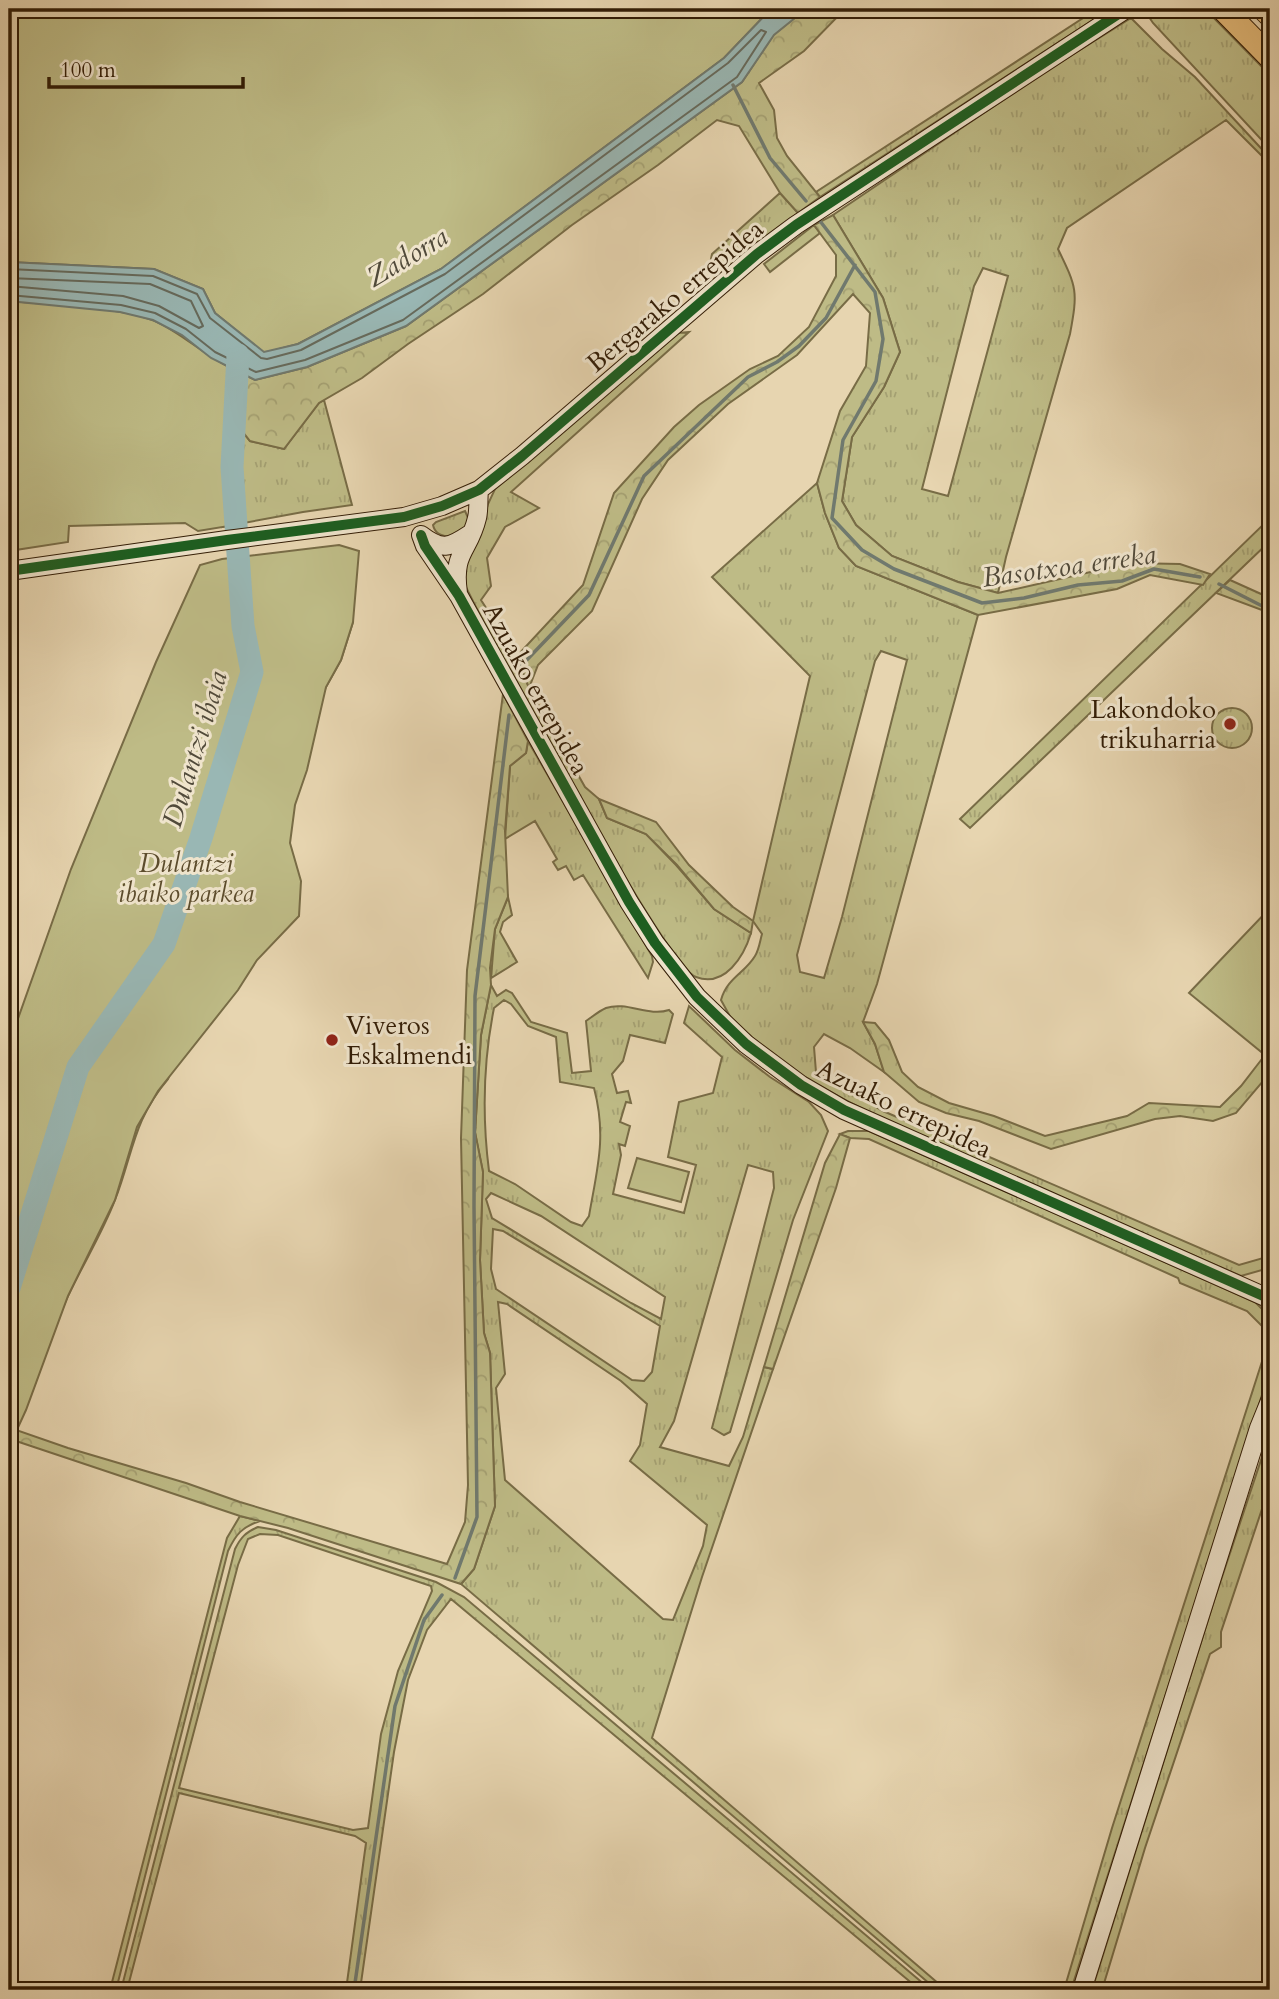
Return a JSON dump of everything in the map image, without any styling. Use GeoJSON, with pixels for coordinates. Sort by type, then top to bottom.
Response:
{"type":"FeatureCollection","features":[{"type":"Feature","properties":{"kind":"highway"},"geometry":{"type":"LineString","coordinates":[[1223,9],[1270,57]]}},
{"type":"Feature","properties":{"kind":"highway"},"geometry":{"type":"LineString","coordinates":[[1264,9],[1270,15]]}},
{"type":"Feature","properties":{"kind":"street","name":"Bergarako errepidea"},"geometry":{"type":"LineString","coordinates":[[9,571],[404,517],[442,506],[479,490],[522,457],[757,254],[796,225],[1126,9]]}},
{"type":"Feature","properties":{"kind":"street"},"geometry":{"type":"LineString","coordinates":[[458,596],[457,566],[478,518],[479,490]]}},
{"type":"Feature","properties":{"kind":"street"},"geometry":{"type":"LineString","coordinates":[[404,517],[435,545],[454,545],[470,534]]}},
{"type":"Feature","properties":{"kind":"street","name":"Azuako errepidea"},"geometry":{"type":"LineString","coordinates":[[421,535],[655,943],[697,997],[746,1044],[801,1085],[875,1125],[1270,1299]]}},
{"type":"Feature","properties":{"kind":"street"},"geometry":{"type":"LineString","coordinates":[[1082,1990],[1255,1441],[1270,1401]]}},
{"type":"Feature","properties":{"kind":"green space"},"geometry":{"type":"Polygon","coordinates":[[[9,9],[771,9],[724,58],[441,269],[298,344],[264,353],[215,313],[203,289],[154,269],[9,262],[9,9]]]}},
{"type":"Feature","properties":{"kind":"green space"},"geometry":{"type":"Polygon","coordinates":[[[806,9],[845,9],[804,51],[759,83],[774,110],[777,138],[787,156],[820,197],[798,213],[780,193],[739,126],[717,120],[572,225],[483,294],[362,378],[319,403],[284,449],[250,441],[231,417],[9,301],[211,358],[255,380],[307,367],[406,326],[742,82],[774,34],[806,9]]]}},
{"type":"Feature","properties":{"kind":"green space"},"geometry":{"type":"Polygon","coordinates":[[[1097,9],[1110,9],[820,197],[816,192],[1097,9]]]}},
{"type":"Feature","properties":{"kind":"green space"},"geometry":{"type":"Polygon","coordinates":[[[1205,9],[1270,75],[1270,149],[1153,23],[1145,11],[1205,9]]]}},
{"type":"Feature","properties":{"kind":"green space"},"geometry":{"type":"Polygon","coordinates":[[[1131,18],[1195,77],[1270,158],[1270,164],[1226,120],[1067,228],[1058,249],[1074,290],[1070,334],[998,593],[958,582],[892,556],[856,525],[842,501],[852,437],[884,387],[900,352],[883,298],[833,215],[1040,75],[1131,18]],[[983,268],[974,286],[922,489],[948,496],[1008,276],[983,268]]]}},
{"type":"Feature","properties":{"kind":"green space"},"geometry":{"type":"Polygon","coordinates":[[[780,193],[798,213],[729,268],[710,264],[712,254],[780,193]]]}},
{"type":"Feature","properties":{"kind":"green space"},"geometry":{"type":"Polygon","coordinates":[[[833,215],[883,298],[900,352],[884,387],[852,437],[842,501],[856,525],[892,556],[958,582],[998,593],[1130,563],[1180,564],[1210,574],[1203,585],[1150,575],[1117,589],[978,615],[856,566],[839,548],[817,483],[840,411],[866,366],[870,313],[853,294],[797,355],[728,404],[668,460],[642,499],[592,611],[538,665],[529,688],[517,656],[583,585],[614,493],[674,427],[699,405],[750,369],[778,356],[809,327],[836,276],[836,255],[814,225],[833,215]]]}},
{"type":"Feature","properties":{"kind":"green space"},"geometry":{"type":"Polygon","coordinates":[[[814,225],[820,233],[770,272],[764,264],[814,225]]]}},
{"type":"Feature","properties":{"kind":"green space"},"geometry":{"type":"Polygon","coordinates":[[[9,301],[103,309],[140,316],[165,326],[229,367],[235,525],[198,531],[185,523],[69,526],[68,542],[9,551],[9,301]]]}},
{"type":"Feature","properties":{"kind":"green space"},"geometry":{"type":"Polygon","coordinates":[[[689,332],[511,492],[539,508],[505,527],[487,558],[491,586],[481,600],[517,656],[529,688],[585,787],[599,799],[607,818],[646,834],[714,909],[751,933],[744,951],[732,968],[716,978],[706,979],[696,977],[678,959],[650,917],[576,793],[462,579],[463,556],[482,526],[495,489],[678,333],[689,332]]]}},
{"type":"Feature","properties":{"kind":"green space"},"geometry":{"type":"Polygon","coordinates":[[[324,400],[352,505],[222,527],[231,417],[250,441],[284,449],[324,400]]]}},
{"type":"Feature","properties":{"kind":"green space"},"geometry":{"type":"Polygon","coordinates":[[[817,483],[839,548],[856,566],[978,615],[877,984],[863,1022],[875,1044],[884,1072],[824,1034],[814,1047],[816,1072],[883,1111],[1239,1265],[1270,1256],[1269,1268],[1241,1276],[899,1127],[807,1079],[765,1049],[732,1020],[721,1000],[727,986],[751,962],[759,945],[762,934],[753,921],[810,676],[712,577],[817,483]],[[881,651],[875,661],[797,955],[800,972],[824,978],[907,660],[881,651]]]}},
{"type":"Feature","properties":{"kind":"green space"},"geometry":{"type":"Polygon","coordinates":[[[465,511],[469,520],[466,527],[448,537],[435,530],[433,525],[436,522],[465,511]]]}},
{"type":"Feature","properties":{"kind":"green space"},"geometry":{"type":"Polygon","coordinates":[[[1270,518],[1270,541],[970,828],[960,819],[1270,518]]]}},
{"type":"Feature","properties":{"kind":"green space","name":"Dulantzi ibaiko parkea"},"geometry":{"type":"Polygon","coordinates":[[[339,545],[359,551],[353,622],[341,660],[326,687],[307,770],[295,805],[290,843],[301,881],[299,916],[257,960],[238,990],[158,1091],[137,1127],[115,1200],[68,1296],[26,1410],[9,1447],[9,1044],[71,869],[156,662],[200,565],[222,559],[339,545]]]}},
{"type":"Feature","properties":{"kind":"green space"},"geometry":{"type":"Polygon","coordinates":[[[1230,580],[1270,598],[1270,613],[1216,593],[1230,580]]]}},
{"type":"Feature","properties":{"kind":"green space"},"geometry":{"type":"Polygon","coordinates":[[[340,612],[353,622],[341,660],[326,687],[168,1079],[147,1109],[115,1200],[54,1329],[16,1430],[240,1502],[447,1564],[465,1522],[468,1485],[461,1138],[467,970],[503,694],[528,741],[526,753],[510,766],[505,831],[508,897],[495,929],[490,968],[491,985],[481,1035],[475,1132],[483,1172],[480,1260],[484,1333],[490,1353],[495,1506],[474,1569],[461,1584],[288,1528],[240,1516],[13,1440],[9,1447],[9,1197],[340,612]]]}},
{"type":"Feature","properties":{"kind":"green space"},"geometry":{"type":"Polygon","coordinates":[[[1232,708],[1240,709],[1246,714],[1251,720],[1251,736],[1246,742],[1240,747],[1232,748],[1224,747],[1218,742],[1213,736],[1212,728],[1213,720],[1218,714],[1224,709],[1232,708]]]}},
{"type":"Feature","properties":{"kind":"green space"},"geometry":{"type":"Polygon","coordinates":[[[528,741],[652,956],[648,978],[583,875],[574,880],[566,866],[558,870],[553,862],[557,859],[535,821],[505,839],[510,766],[526,753],[528,741]]]}},
{"type":"Feature","properties":{"kind":"green space"},"geometry":{"type":"Polygon","coordinates":[[[599,799],[656,822],[689,865],[733,907],[753,921],[751,933],[714,909],[677,865],[646,834],[607,818],[599,799]]]}},
{"type":"Feature","properties":{"kind":"green space"},"geometry":{"type":"Polygon","coordinates":[[[508,897],[512,915],[503,922],[500,932],[517,962],[491,978],[495,929],[508,897]]]}},
{"type":"Feature","properties":{"kind":"green space"},"geometry":{"type":"Polygon","coordinates":[[[1270,908],[1270,1056],[1265,1055],[1189,993],[1270,908]]]}},
{"type":"Feature","properties":{"kind":"green space"},"geometry":{"type":"Polygon","coordinates":[[[491,985],[497,996],[506,990],[512,993],[531,1022],[567,1033],[572,1073],[591,1071],[586,1021],[603,1009],[614,1006],[653,1012],[669,1010],[673,1014],[665,1043],[630,1035],[623,1061],[612,1074],[617,1093],[628,1091],[631,1103],[626,1102],[620,1122],[630,1126],[625,1146],[619,1144],[621,1155],[613,1194],[684,1213],[696,1165],[668,1157],[679,1102],[713,1093],[722,1057],[684,1023],[689,1006],[735,1050],[809,1102],[821,1115],[828,1131],[793,1220],[730,1432],[724,1435],[712,1428],[774,1188],[773,1172],[748,1165],[674,1421],[660,1447],[729,1466],[743,1437],[764,1367],[773,1369],[702,1577],[652,1738],[946,1990],[937,1990],[461,1584],[474,1569],[495,1506],[490,1353],[484,1333],[480,1260],[483,1172],[475,1133],[481,1035],[491,985]],[[504,1000],[494,1008],[485,1089],[489,1171],[515,1184],[571,1222],[582,1226],[589,1216],[598,1168],[600,1122],[594,1088],[560,1082],[556,1037],[528,1026],[511,1004],[504,1000]],[[491,1193],[486,1199],[492,1218],[661,1319],[665,1297],[541,1216],[491,1193]],[[493,1229],[491,1269],[496,1289],[632,1380],[644,1381],[652,1372],[660,1326],[503,1231],[493,1229]],[[498,1302],[505,1374],[496,1388],[505,1480],[663,1619],[673,1620],[703,1546],[707,1525],[630,1461],[640,1445],[647,1404],[621,1381],[507,1304],[498,1302]]]}},
{"type":"Feature","properties":{"kind":"green space"},"geometry":{"type":"Polygon","coordinates":[[[863,1022],[875,1023],[889,1040],[902,1072],[918,1087],[949,1103],[994,1116],[1045,1136],[1127,1116],[1149,1103],[1220,1107],[1241,1086],[1265,1055],[1270,1056],[1270,1073],[1236,1113],[1213,1121],[1180,1116],[1155,1119],[1051,1149],[979,1121],[946,1113],[919,1102],[884,1072],[875,1044],[863,1022]]]}},
{"type":"Feature","properties":{"kind":"green space"},"geometry":{"type":"Polygon","coordinates":[[[848,1131],[869,1131],[1255,1302],[1270,1317],[1270,1370],[1071,1990],[1064,1990],[1112,1828],[1267,1346],[1264,1328],[1247,1311],[1180,1283],[1178,1278],[869,1139],[850,1138],[840,1134],[848,1131]]]}},
{"type":"Feature","properties":{"kind":"green space"},"geometry":{"type":"Polygon","coordinates":[[[840,1134],[850,1138],[836,1188],[773,1369],[764,1367],[825,1163],[840,1134]]]}},
{"type":"Feature","properties":{"kind":"green space"},"geometry":{"type":"Polygon","coordinates":[[[637,1158],[689,1172],[681,1202],[628,1188],[637,1158]]]}},
{"type":"Feature","properties":{"kind":"green space"},"geometry":{"type":"Polygon","coordinates":[[[1270,1433],[1270,1485],[1221,1632],[1221,1647],[1210,1654],[1145,1848],[1102,1990],[1092,1990],[1214,1601],[1270,1433]]]}},
{"type":"Feature","properties":{"kind":"green space"},"geometry":{"type":"Polygon","coordinates":[[[240,1516],[260,1521],[240,1532],[228,1551],[116,1990],[110,1990],[227,1538],[240,1516]]]}},
{"type":"Feature","properties":{"kind":"green space"},"geometry":{"type":"Polygon","coordinates":[[[258,1527],[276,1530],[436,1582],[464,1597],[931,1990],[920,1990],[451,1599],[427,1630],[408,1680],[394,1752],[360,1990],[346,1990],[366,1843],[355,1836],[179,1793],[127,1990],[121,1990],[235,1549],[244,1535],[258,1527]],[[260,1534],[248,1539],[238,1565],[179,1788],[353,1830],[368,1828],[381,1734],[398,1671],[432,1591],[431,1586],[278,1535],[260,1534]]]}},
{"type":"Feature","properties":{"kind":"water"},"geometry":{"type":"Polygon","coordinates":[[[771,9],[806,9],[774,35],[742,82],[406,326],[307,367],[255,380],[211,358],[182,335],[153,320],[120,312],[9,301],[9,262],[154,269],[203,289],[215,313],[264,352],[298,344],[441,269],[724,58],[771,9]]]}},
{"type":"Feature","properties":{"kind":"waterway","name":"Basotxoa erreka"},"geometry":{"type":"LineString","coordinates":[[733,85],[770,158],[806,201]]}},
{"type":"Feature","properties":{"kind":"waterway","name":"Basotxoa erreka"},"geometry":{"type":"LineString","coordinates":[[820,221],[875,292],[883,339],[876,381],[843,440],[832,518],[862,550],[894,569],[982,603],[1024,598],[1078,585],[1122,581],[1154,569],[1200,577]]}},
{"type":"Feature","properties":{"kind":"waterway"},"geometry":{"type":"LineString","coordinates":[[521,666],[589,595],[644,476],[748,377],[777,362],[799,346],[826,318],[855,265]]}},
{"type":"Feature","properties":{"kind":"waterway","name":"Dulantzi ibaia"},"geometry":{"type":"LineString","coordinates":[[9,1288],[78,1067],[164,944],[201,838],[252,672],[243,626],[232,467],[238,355]]}},
{"type":"Feature","properties":{"kind":"waterway","name":"Basotxoa erreka"},"geometry":{"type":"LineString","coordinates":[[1219,584],[1270,610]]}},
{"type":"Feature","properties":{"kind":"waterway"},"geometry":{"type":"LineString","coordinates":[[455,1578],[477,1517],[475,996],[509,715]]}},
{"type":"Feature","properties":{"kind":"waterway"},"geometry":{"type":"LineString","coordinates":[[354,1990],[395,1706],[424,1620],[442,1595]]}},
{"type":"Feature","properties":{"kind":"cycle path"},"geometry":{"type":"LineString","coordinates":[[9,571],[404,517],[442,506],[479,490],[757,254],[796,225],[1126,9]]}},
{"type":"Feature","properties":{"kind":"cycle path"},"geometry":{"type":"LineString","coordinates":[[421,535],[425,546],[459,596],[629,902],[655,943],[697,997],[746,1044],[801,1085],[844,1110],[1270,1299]]}},
{"type":"Feature","properties":{"kind":"place","name":"Lakondoko trikuharria"},"geometry":{"type":"Point","coordinates":[1230,724]}},
{"type":"Feature","properties":{"kind":"place","name":"Viveros Eskalmendi"},"geometry":{"type":"Point","coordinates":[332,1040]}},
{"type":"Feature","properties":{"kind":"water label","name":"Zadorra"},"geometry":{"type":"Point","coordinates":[407,257]}}]}
